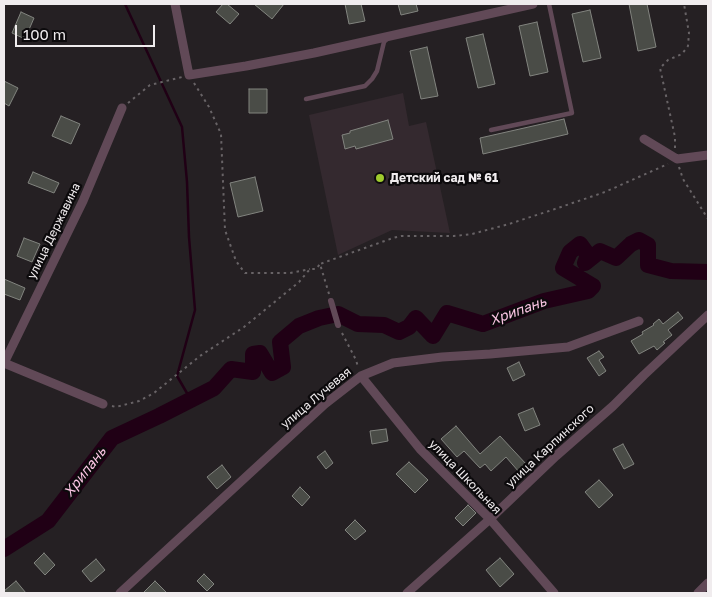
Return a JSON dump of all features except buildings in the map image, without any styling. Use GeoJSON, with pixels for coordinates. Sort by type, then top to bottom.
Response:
{"type":"FeatureCollection","features":[{"type":"Feature","properties":{"kind":"street"},"geometry":{"type":"LineString","coordinates":[[175,4],[189,75],[295,57],[494,8],[533,4]]}},
{"type":"Feature","properties":{"kind":"street","name":"улица Державина"},"geometry":{"type":"LineString","coordinates":[[4,363],[83,201],[122,108]]}},
{"type":"Feature","properties":{"kind":"street"},"geometry":{"type":"LineString","coordinates":[[644,139],[676,159],[708,155]]}},
{"type":"Feature","properties":{"kind":"street"},"geometry":{"type":"LineString","coordinates":[[331,301],[338,325]]}},
{"type":"Feature","properties":{"kind":"street","name":"улица Карпинского"},"geometry":{"type":"LineString","coordinates":[[407,593],[490,520],[556,456],[613,406],[708,316]]}},
{"type":"Feature","properties":{"kind":"street","name":"улица Лучевая"},"geometry":{"type":"LineString","coordinates":[[120,593],[326,404],[361,376],[393,362],[568,347],[640,321]]}},
{"type":"Feature","properties":{"kind":"street"},"geometry":{"type":"LineString","coordinates":[[4,363],[103,404]]}},
{"type":"Feature","properties":{"kind":"street","name":"улица Школьная"},"geometry":{"type":"LineString","coordinates":[[361,376],[420,449],[490,520],[554,593]]}},
{"type":"Feature","properties":{"kind":"street"},"geometry":{"type":"LineString","coordinates":[[698,593],[708,583]]}},
{"type":"Feature","properties":{"kind":"lane"},"geometry":{"type":"LineString","coordinates":[[491,130],[572,113],[549,4]]}},
{"type":"Feature","properties":{"kind":"lane"},"geometry":{"type":"LineString","coordinates":[[306,99],[365,86],[378,68],[384,42],[390,35]]}},
{"type":"Feature","properties":{"kind":"path"},"geometry":{"type":"LineString","coordinates":[[684,4],[689,33],[688,46],[682,54],[668,60],[660,68],[674,137],[676,159],[683,179],[708,219]]}},
{"type":"Feature","properties":{"kind":"path"},"geometry":{"type":"LineString","coordinates":[[122,108],[150,85],[189,75],[209,107],[221,134],[225,230],[236,261],[245,274],[290,273],[316,269],[320,264],[401,236],[472,234],[549,212],[605,192],[676,159]]}},
{"type":"Feature","properties":{"kind":"path"},"geometry":{"type":"LineString","coordinates":[[320,264],[331,301]]}},
{"type":"Feature","properties":{"kind":"path"},"geometry":{"type":"LineString","coordinates":[[103,404],[116,407],[139,401],[154,393],[200,356],[244,327],[299,282],[310,269]]}},
{"type":"Feature","properties":{"kind":"path"},"geometry":{"type":"LineString","coordinates":[[338,325],[356,360],[361,376]]}},
{"type":"Feature","properties":{"kind":"shaded area","name":"Детский сад № 61"},"geometry":{"type":"Polygon","coordinates":[[[403,93],[409,126],[426,122],[450,233],[392,230],[338,255],[309,115],[403,93]]]}},
{"type":"Feature","properties":{"kind":"waterway"},"geometry":{"type":"LineString","coordinates":[[125,4],[182,127],[195,310],[177,376],[191,400]]}},
{"type":"Feature","properties":{"kind":"waterway","name":"Хрипань"},"geometry":{"type":"LineString","coordinates":[[4,549],[48,521],[112,438],[214,388],[231,369],[253,372],[253,354],[260,353],[272,373],[283,367],[280,342],[299,326],[319,318],[338,314],[358,324],[384,325],[399,332],[409,327],[416,318],[433,336],[447,313],[483,324],[544,301],[588,291],[593,286],[563,268],[570,252],[580,244],[588,255],[585,263],[600,251],[616,258],[631,244],[639,240],[648,245],[648,265],[671,271],[708,272]]}},
{"type":"Feature","properties":{"kind":"place","name":"Детский сад № 61"},"geometry":{"type":"Point","coordinates":[380,178]}}]}
